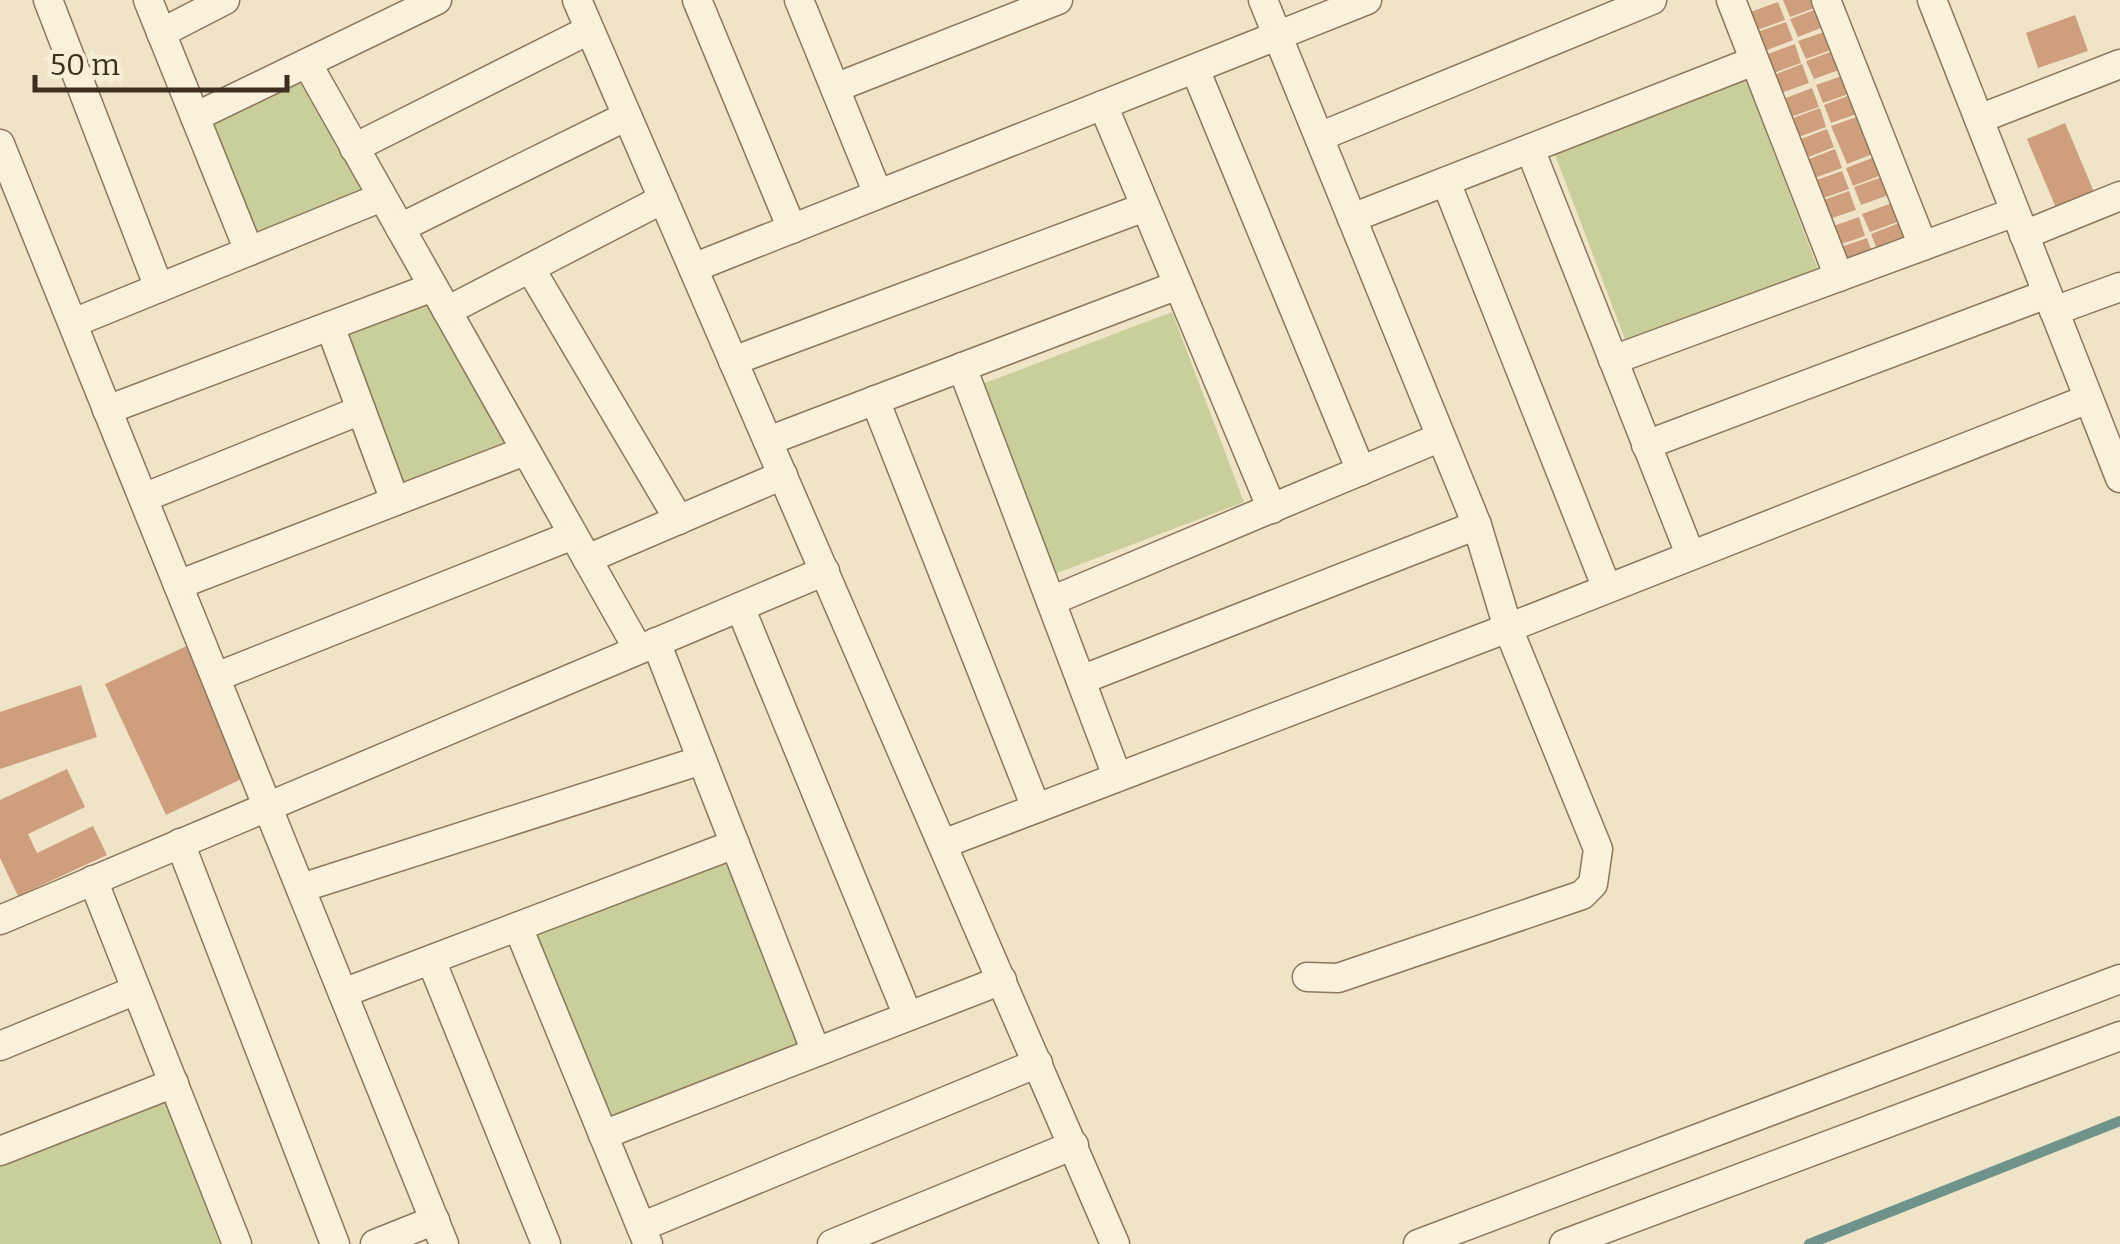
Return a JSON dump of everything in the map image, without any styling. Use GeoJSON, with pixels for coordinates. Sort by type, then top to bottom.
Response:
{"type":"FeatureCollection","features":[{"type":"Feature","properties":{"kind":"street"},"geometry":{"type":"LineString","coordinates":[[48,0],[159,288]]}},
{"type":"Feature","properties":{"kind":"street"},"geometry":{"type":"LineString","coordinates":[[148,0],[249,252]]}},
{"type":"Feature","properties":{"kind":"street"},"geometry":{"type":"LineString","coordinates":[[161,33],[225,0]]}},
{"type":"Feature","properties":{"kind":"street"},"geometry":{"type":"LineString","coordinates":[[195,116],[437,0]]}},
{"type":"Feature","properties":{"kind":"street"},"geometry":{"type":"LineString","coordinates":[[577,0],[1115,1244]]}},
{"type":"Feature","properties":{"kind":"street"},"geometry":{"type":"LineString","coordinates":[[697,0],[792,229]]}},
{"type":"Feature","properties":{"kind":"street"},"geometry":{"type":"LineString","coordinates":[[800,0],[878,194]]}},
{"type":"Feature","properties":{"kind":"street"},"geometry":{"type":"LineString","coordinates":[[835,88],[1058,0]]}},
{"type":"Feature","properties":{"kind":"street"},"geometry":{"type":"LineString","coordinates":[[1263,0],[1477,525],[1508,628],[1598,849],[1593,884],[1582,895],[1338,978],[1307,977]]}},
{"type":"Feature","properties":{"kind":"street"},"geometry":{"type":"LineString","coordinates":[[693,268],[1367,0]]}},
{"type":"Feature","properties":{"kind":"street"},"geometry":{"type":"LineString","coordinates":[[1319,137],[1652,0]]}},
{"type":"Feature","properties":{"kind":"street"},"geometry":{"type":"LineString","coordinates":[[1731,0],[1839,277]]}},
{"type":"Feature","properties":{"kind":"street"},"geometry":{"type":"LineString","coordinates":[[1826,0],[1923,246]]}},
{"type":"Feature","properties":{"kind":"street"},"geometry":{"type":"LineString","coordinates":[[1932,0],[2120,478]]}},
{"type":"Feature","properties":{"kind":"street"},"geometry":{"type":"LineString","coordinates":[[354,148],[590,30]]}},
{"type":"Feature","properties":{"kind":"street"},"geometry":{"type":"LineString","coordinates":[[1352,218],[1754,61]]}},
{"type":"Feature","properties":{"kind":"street"},"geometry":{"type":"LineString","coordinates":[[307,63],[580,547],[647,646],[702,760],[816,1052]]}},
{"type":"Feature","properties":{"kind":"street"},"geometry":{"type":"LineString","coordinates":[[1979,119],[2120,64]]}},
{"type":"Feature","properties":{"kind":"street"},"geometry":{"type":"LineString","coordinates":[[1196,69],[1361,471]]}},
{"type":"Feature","properties":{"kind":"street"},"geometry":{"type":"LineString","coordinates":[[1102,105],[1272,509]]}},
{"type":"Feature","properties":{"kind":"street"},"geometry":{"type":"LineString","coordinates":[[400,228],[627,116]]}},
{"type":"Feature","properties":{"kind":"street"},"geometry":{"type":"LineString","coordinates":[[0,144],[440,1232],[375,1244]]}},
{"type":"Feature","properties":{"kind":"street"},"geometry":{"type":"LineString","coordinates":[[1530,149],[1690,554]]}},
{"type":"Feature","properties":{"kind":"street"},"geometry":{"type":"LineString","coordinates":[[1446,182],[1606,586]]}},
{"type":"Feature","properties":{"kind":"street"},"geometry":{"type":"LineString","coordinates":[[1613,360],[1923,246],[2120,196]]}},
{"type":"Feature","properties":{"kind":"street"},"geometry":{"type":"LineString","coordinates":[[73,323],[382,197]]}},
{"type":"Feature","properties":{"kind":"street"},"geometry":{"type":"LineString","coordinates":[[107,410],[330,326],[440,299],[530,268],[663,199]]}},
{"type":"Feature","properties":{"kind":"street"},"geometry":{"type":"LineString","coordinates":[[733,361],[1145,207]]}},
{"type":"Feature","properties":{"kind":"street"},"geometry":{"type":"LineString","coordinates":[[530,268],[679,520]]}},
{"type":"Feature","properties":{"kind":"street"},"geometry":{"type":"LineString","coordinates":[[768,441],[1178,286]]}},
{"type":"Feature","properties":{"kind":"street"},"geometry":{"type":"LineString","coordinates":[[1646,445],[2051,303],[2120,288]]}},
{"type":"Feature","properties":{"kind":"street"},"geometry":{"type":"LineString","coordinates":[[330,326],[394,501]]}},
{"type":"Feature","properties":{"kind":"street"},"geometry":{"type":"LineString","coordinates":[[962,367],[1117,776]]}},
{"type":"Feature","properties":{"kind":"street"},"geometry":{"type":"LineString","coordinates":[[943,844],[1508,628],[1606,586],[2088,399]]}},
{"type":"Feature","properties":{"kind":"street"},"geometry":{"type":"LineString","coordinates":[[875,400],[1036,808]]}},
{"type":"Feature","properties":{"kind":"street"},"geometry":{"type":"LineString","coordinates":[[143,498],[361,410]]}},
{"type":"Feature","properties":{"kind":"street"},"geometry":{"type":"LineString","coordinates":[[1051,600],[1442,437]]}},
{"type":"Feature","properties":{"kind":"street"},"geometry":{"type":"LineString","coordinates":[[178,585],[525,450]]}},
{"type":"Feature","properties":{"kind":"street"},"geometry":{"type":"LineString","coordinates":[[216,677],[580,547],[679,520],[783,476]]}},
{"type":"Feature","properties":{"kind":"street"},"geometry":{"type":"LineString","coordinates":[[1081,680],[1477,525]]}},
{"type":"Feature","properties":{"kind":"street"},"geometry":{"type":"LineString","coordinates":[[0,920],[824,571]]}},
{"type":"Feature","properties":{"kind":"street"},"geometry":{"type":"LineString","coordinates":[[740,606],[908,1016]]}},
{"type":"Feature","properties":{"kind":"street"},"geometry":{"type":"LineString","coordinates":[[301,888],[702,760]]}},
{"type":"Feature","properties":{"kind":"street"},"geometry":{"type":"LineString","coordinates":[[180,843],[335,1244]]}},
{"type":"Feature","properties":{"kind":"street"},"geometry":{"type":"LineString","coordinates":[[343,993],[735,844]]}},
{"type":"Feature","properties":{"kind":"street"},"geometry":{"type":"LineString","coordinates":[[93,880],[237,1244]]}},
{"type":"Feature","properties":{"kind":"street"},"geometry":{"type":"LineString","coordinates":[[518,928],[644,1236],[1038,1064]]}},
{"type":"Feature","properties":{"kind":"street"},"geometry":{"type":"LineString","coordinates":[[431,960],[546,1244]]}},
{"type":"Feature","properties":{"kind":"street"},"geometry":{"type":"LineString","coordinates":[[603,1134],[1002,980]]}},
{"type":"Feature","properties":{"kind":"street"},"geometry":{"type":"LineString","coordinates":[[1418,1244],[2120,980]]}},
{"type":"Feature","properties":{"kind":"street"},"geometry":{"type":"LineString","coordinates":[[0,1046],[136,990]]}},
{"type":"Feature","properties":{"kind":"street"},"geometry":{"type":"LineString","coordinates":[[1564,1244],[2120,1036]]}},
{"type":"Feature","properties":{"kind":"street"},"geometry":{"type":"LineString","coordinates":[[0,1150],[174,1083]]}},
{"type":"Feature","properties":{"kind":"street"},"geometry":{"type":"LineString","coordinates":[[832,1244],[1074,1145]]}},
{"type":"Feature","properties":{"kind":"green space"},"geometry":{"type":"Polygon","coordinates":[[[303,69],[375,193],[253,245],[202,115],[303,69]]]}},
{"type":"Feature","properties":{"kind":"green space"},"geometry":{"type":"Polygon","coordinates":[[[1746,79],[1818,269],[1626,342],[1554,152],[1746,79]]]}},
{"type":"Feature","properties":{"kind":"green space"},"geometry":{"type":"Polygon","coordinates":[[[429,294],[514,450],[397,493],[336,328],[429,294]]]}},
{"type":"Feature","properties":{"kind":"green space"},"geometry":{"type":"Polygon","coordinates":[[[1172,312],[1244,502],[1052,575],[980,385],[1172,312]]]}},
{"type":"Feature","properties":{"kind":"green space"},"geometry":{"type":"Polygon","coordinates":[[[727,855],[799,1045],[607,1119],[535,929],[727,855]]]}},
{"type":"Feature","properties":{"kind":"green space"},"geometry":{"type":"Polygon","coordinates":[[[163,1095],[220,1244],[0,1244],[0,1158],[163,1095]]]}},
{"type":"Feature","properties":{"kind":"building"},"geometry":{"type":"Polygon","coordinates":[[[1783,0],[1822,0],[1823,5],[1790,17],[1783,0]]]}},
{"type":"Feature","properties":{"kind":"building"},"geometry":{"type":"Polygon","coordinates":[[[1778,2],[1785,20],[1752,32],[1745,14],[1778,2]]]}},
{"type":"Feature","properties":{"kind":"building"},"geometry":{"type":"Polygon","coordinates":[[[1825,6],[1831,24],[1798,37],[1790,19],[1825,6]]]}},
{"type":"Feature","properties":{"kind":"building"},"geometry":{"type":"Polygon","coordinates":[[[2075,15],[2088,51],[2038,68],[2026,33],[2075,15]]]}},
{"type":"Feature","properties":{"kind":"building"},"geometry":{"type":"Polygon","coordinates":[[[1786,22],[1793,40],[1760,53],[1752,34],[1786,22]]]}},
{"type":"Feature","properties":{"kind":"building"},"geometry":{"type":"Polygon","coordinates":[[[1833,29],[1839,47],[1806,59],[1798,41],[1833,29]]]}},
{"type":"Feature","properties":{"kind":"building"},"geometry":{"type":"Polygon","coordinates":[[[1795,44],[1801,63],[1768,75],[1760,57],[1795,44]]]}},
{"type":"Feature","properties":{"kind":"building"},"geometry":{"type":"Polygon","coordinates":[[[1841,48],[1847,67],[1814,79],[1806,61],[1841,48]]]}},
{"type":"Feature","properties":{"kind":"building"},"geometry":{"type":"Polygon","coordinates":[[[1802,64],[1809,83],[1775,95],[1768,77],[1802,64]]]}},
{"type":"Feature","properties":{"kind":"building"},"geometry":{"type":"Polygon","coordinates":[[[1850,73],[1857,91],[1823,103],[1816,85],[1850,73]]]}},
{"type":"Feature","properties":{"kind":"building"},"geometry":{"type":"Polygon","coordinates":[[[1812,88],[1819,107],[1785,119],[1778,101],[1812,88]]]}},
{"type":"Feature","properties":{"kind":"building"},"geometry":{"type":"Polygon","coordinates":[[[1858,92],[1865,111],[1831,123],[1824,105],[1858,92]]]}},
{"type":"Feature","properties":{"kind":"building"},"geometry":{"type":"Polygon","coordinates":[[[1820,108],[1826,127],[1793,139],[1785,121],[1820,108]]]}},
{"type":"Feature","properties":{"kind":"building"},"geometry":{"type":"Polygon","coordinates":[[[1865,114],[1880,151],[1847,164],[1831,126],[1865,114]]]}},
{"type":"Feature","properties":{"kind":"building"},"geometry":{"type":"Polygon","coordinates":[[[2065,123],[2097,199],[2059,215],[2027,139],[2065,123]]]}},
{"type":"Feature","properties":{"kind":"building"},"geometry":{"type":"Polygon","coordinates":[[[1827,129],[1834,147],[1801,160],[1793,142],[1827,129]]]}},
{"type":"Feature","properties":{"kind":"building"},"geometry":{"type":"Polygon","coordinates":[[[1835,149],[1842,168],[1809,180],[1801,162],[1835,149]]]}},
{"type":"Feature","properties":{"kind":"building"},"geometry":{"type":"Polygon","coordinates":[[[1880,155],[1887,173],[1853,186],[1846,168],[1880,155]]]}},
{"type":"Feature","properties":{"kind":"building"},"geometry":{"type":"Polygon","coordinates":[[[1842,171],[1849,189],[1815,201],[1808,183],[1842,171]]]}},
{"type":"Feature","properties":{"kind":"building"},"geometry":{"type":"Polygon","coordinates":[[[1888,175],[1894,193],[1861,205],[1854,187],[1888,175]]]}},
{"type":"Feature","properties":{"kind":"building"},"geometry":{"type":"Polygon","coordinates":[[[1849,191],[1856,210],[1823,221],[1815,203],[1849,191]]]}},
{"type":"Feature","properties":{"kind":"building"},"geometry":{"type":"Polygon","coordinates":[[[1897,201],[1903,220],[1870,232],[1862,214],[1897,201]]]}},
{"type":"Feature","properties":{"kind":"building"},"geometry":{"type":"Polygon","coordinates":[[[1859,217],[1865,236],[1832,247],[1825,229],[1859,217]]]}},
{"type":"Feature","properties":{"kind":"building"},"geometry":{"type":"Polygon","coordinates":[[[1904,221],[1911,239],[1878,252],[1871,234],[1904,221]]]}},
{"type":"Feature","properties":{"kind":"building"},"geometry":{"type":"Polygon","coordinates":[[[1867,238],[1873,255],[1840,268],[1832,250],[1867,238]]]}},
{"type":"Feature","properties":{"kind":"building"},"geometry":{"type":"Polygon","coordinates":[[[191,644],[252,774],[166,815],[105,684],[191,644]]]}},
{"type":"Feature","properties":{"kind":"building"},"geometry":{"type":"Polygon","coordinates":[[[81,685],[97,737],[0,769],[0,712],[81,685]]]}},
{"type":"Feature","properties":{"kind":"building"},"geometry":{"type":"Polygon","coordinates":[[[67,769],[85,807],[28,834],[37,853],[93,826],[107,855],[18,896],[0,858],[0,800],[67,769]]]}},
{"type":"Feature","properties":{"kind":"waterway"},"geometry":{"type":"LineString","coordinates":[[1809,1244],[2120,1121]]}}]}
